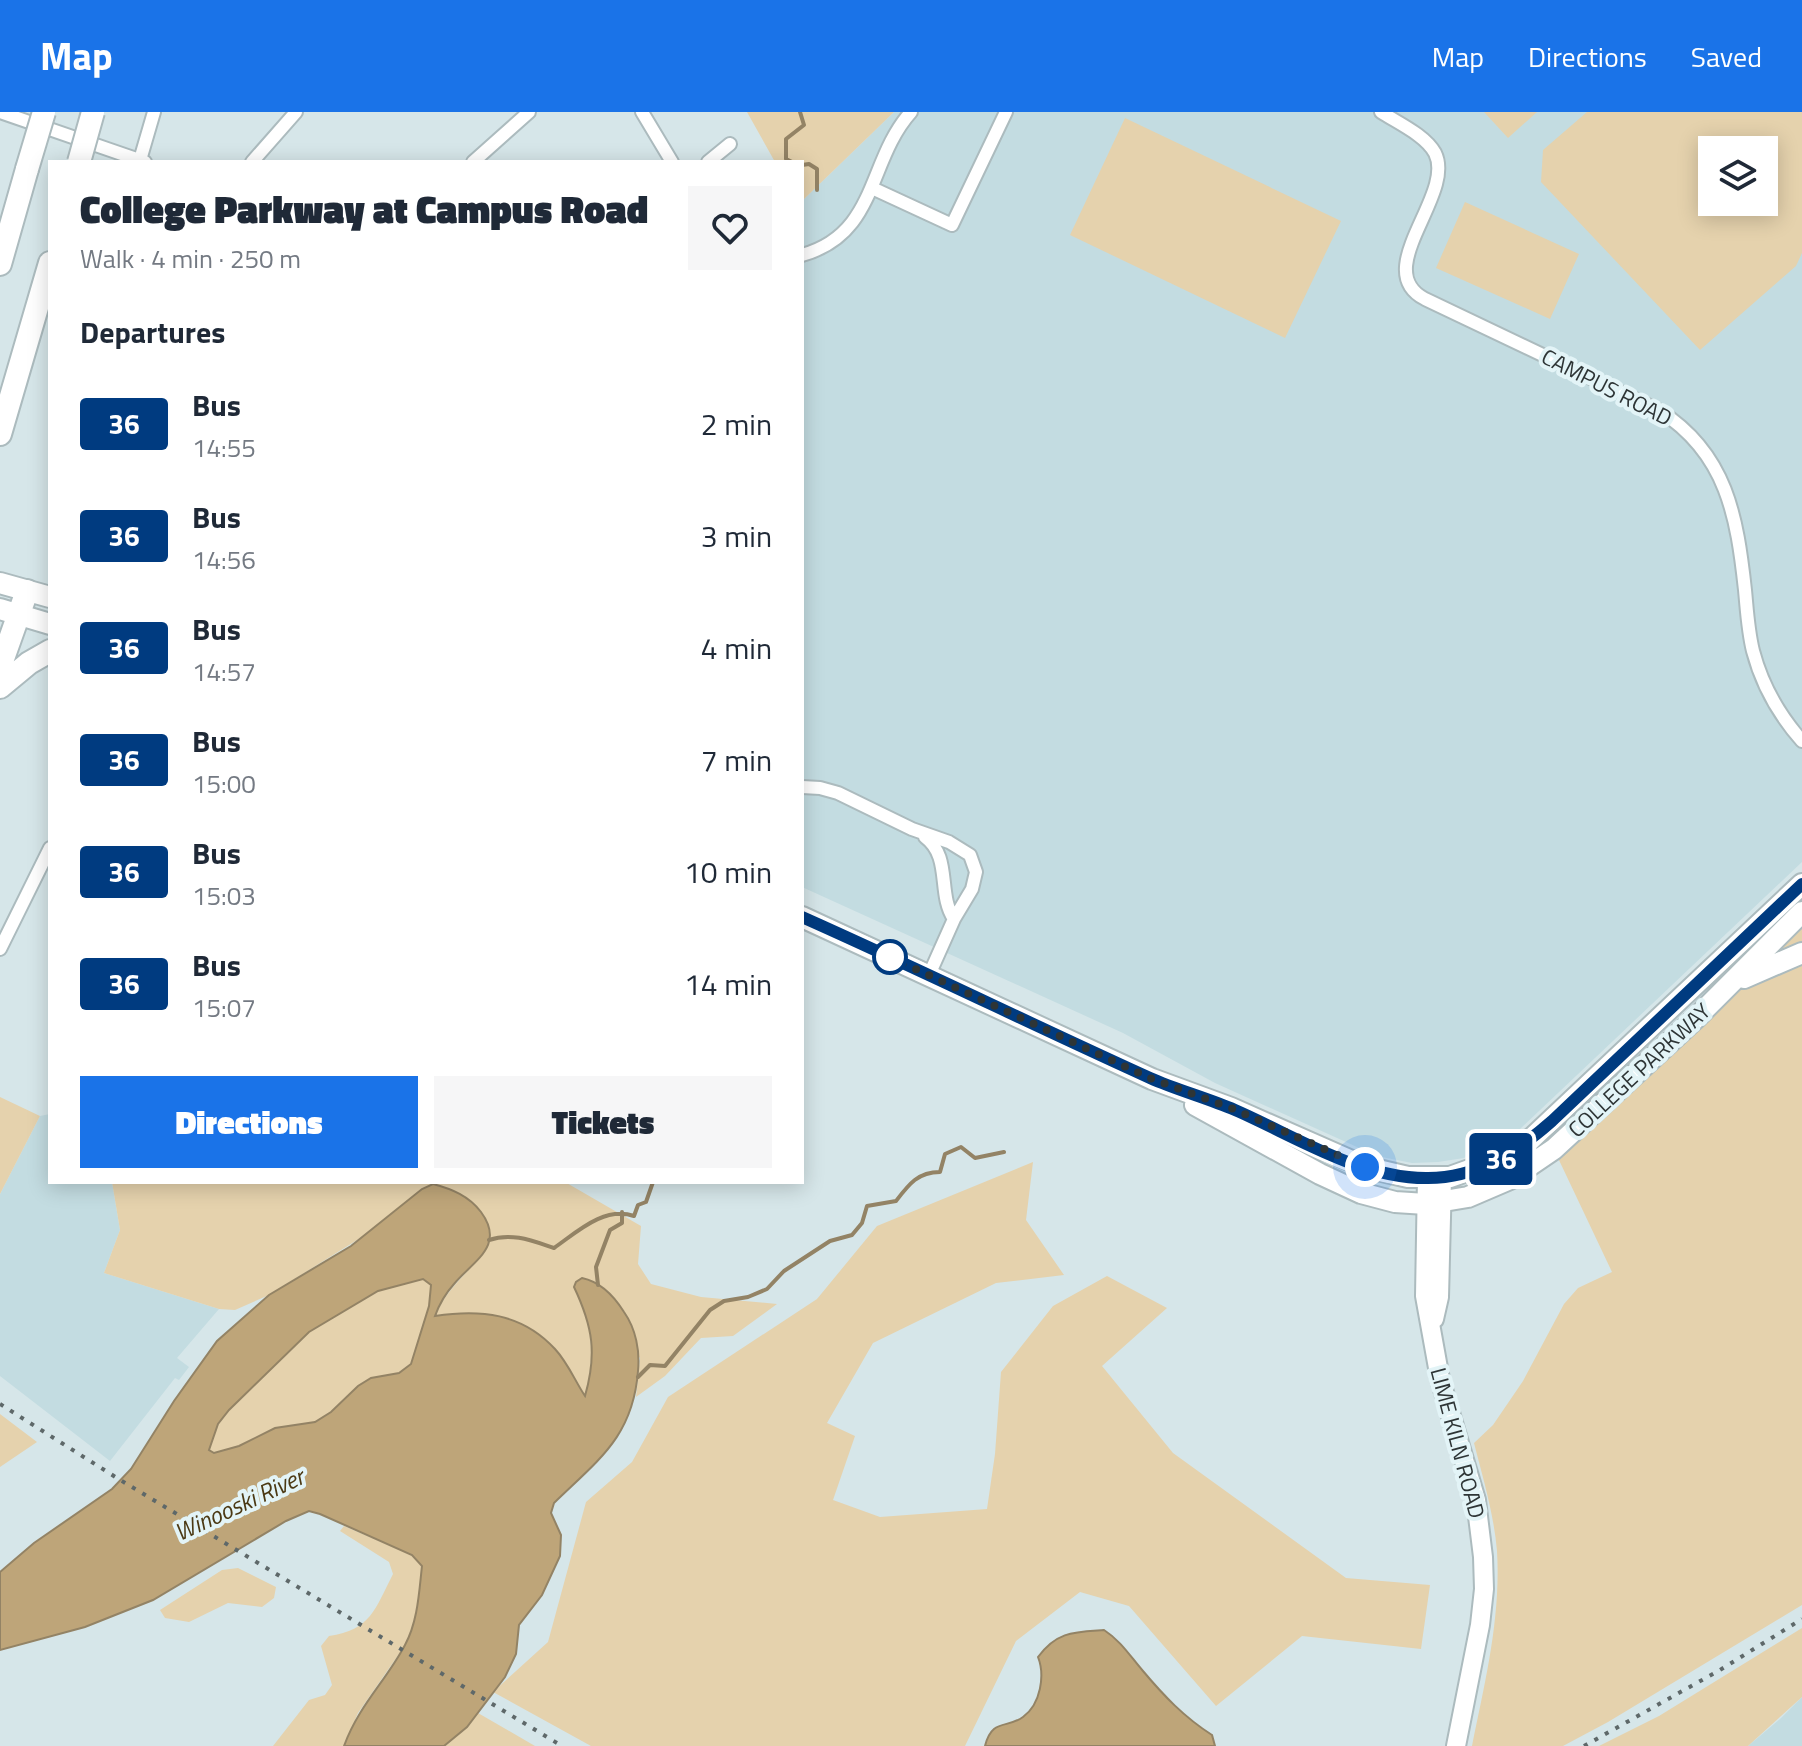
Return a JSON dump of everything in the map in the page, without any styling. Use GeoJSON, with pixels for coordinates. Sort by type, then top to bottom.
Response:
{"type":"FeatureCollection","features":[{"type":"Feature","properties":{"kind":"highway"},"geometry":{"type":"LineString","coordinates":[[0,264],[44,112]]}},
{"type":"Feature","properties":{"kind":"highway"},"geometry":{"type":"LineString","coordinates":[[80,160],[93,112]]}},
{"type":"Feature","properties":{"kind":"highway"},"geometry":{"type":"LineString","coordinates":[[0,434],[48,270]]}},
{"type":"Feature","properties":{"kind":"highway"},"geometry":{"type":"LineString","coordinates":[[0,667],[10,611],[27,591]]}},
{"type":"Feature","properties":{"kind":"highway"},"geometry":{"type":"LineString","coordinates":[[0,687],[48,652]]}},
{"type":"Feature","properties":{"kind":"main road"},"geometry":{"type":"LineString","coordinates":[[0,583],[48,596]]}},
{"type":"Feature","properties":{"kind":"main road"},"geometry":{"type":"LineString","coordinates":[[10,611],[48,623]]}},
{"type":"Feature","properties":{"kind":"main road","name":"COLLEGE PARKWAY"},"geometry":{"type":"LineString","coordinates":[[804,918],[1152,1079],[1231,1108],[1365,1167],[1396,1175],[1435,1178],[1483,1167],[1524,1146],[1802,884]]}},
{"type":"Feature","properties":{"kind":"main road","name":"COLLEGE PARKWAY"},"geometry":{"type":"LineString","coordinates":[[1152,1079],[1334,1182],[1379,1198],[1435,1203],[1489,1189],[1529,1168],[1598,1110],[1802,912]]}},
{"type":"Feature","properties":{"kind":"main road"},"geometry":{"type":"LineString","coordinates":[[1723,990],[1750,974],[1802,953]]}},
{"type":"Feature","properties":{"kind":"main road","name":"LIME KILN ROAD"},"geometry":{"type":"LineString","coordinates":[[1435,1178],[1425,1296],[1440,1379],[1476,1500],[1483,1557],[1484,1589],[1480,1625],[1456,1746]]}},
{"type":"Feature","properties":{"kind":"street"},"geometry":{"type":"LineString","coordinates":[[0,112],[140,160]]}},
{"type":"Feature","properties":{"kind":"street"},"geometry":{"type":"LineString","coordinates":[[143,160],[154,112]]}},
{"type":"Feature","properties":{"kind":"street"},"geometry":{"type":"LineString","coordinates":[[254,160],[296,112]]}},
{"type":"Feature","properties":{"kind":"street"},"geometry":{"type":"LineString","coordinates":[[475,160],[529,112]]}},
{"type":"Feature","properties":{"kind":"street"},"geometry":{"type":"LineString","coordinates":[[642,112],[671,160]]}},
{"type":"Feature","properties":{"kind":"street"},"geometry":{"type":"LineString","coordinates":[[804,254],[832,243],[847,230],[860,212],[895,135],[911,112]]}},
{"type":"Feature","properties":{"kind":"street"},"geometry":{"type":"LineString","coordinates":[[872,188],[952,225],[1006,112]]}},
{"type":"Feature","properties":{"kind":"street","name":"CAMPUS ROAD"},"geometry":{"type":"LineString","coordinates":[[1381,112],[1425,142],[1438,161],[1435,185],[1406,261],[1407,279],[1412,290],[1660,411],[1682,426],[1708,458],[1722,482],[1737,526],[1753,653],[1775,705],[1802,741]]}},
{"type":"Feature","properties":{"kind":"street"},"geometry":{"type":"LineString","coordinates":[[710,160],[730,144]]}},
{"type":"Feature","properties":{"kind":"street"},"geometry":{"type":"LineString","coordinates":[[804,787],[829,790],[929,839],[938,851],[947,903],[954,919]]}},
{"type":"Feature","properties":{"kind":"street"},"geometry":{"type":"LineString","coordinates":[[912,829],[949,842],[970,855],[976,872],[972,889],[954,919],[929,975]]}},
{"type":"Feature","properties":{"kind":"street"},"geometry":{"type":"LineString","coordinates":[[0,949],[48,852]]}},
{"type":"Feature","properties":{"kind":"shaded area"},"geometry":{"type":"Polygon","coordinates":[[[747,112],[894,112],[804,199],[804,160],[774,160],[747,112]]]}},
{"type":"Feature","properties":{"kind":"shaded area"},"geometry":{"type":"Polygon","coordinates":[[[894,112],[1802,112],[1802,862],[1520,1129],[1464,1158],[1412,1163],[1377,1156],[1215,1083],[1123,1033],[804,888],[804,199],[894,112]]]}},
{"type":"Feature","properties":{"kind":"shaded area"},"geometry":{"type":"Polygon","coordinates":[[[1484,112],[1537,112],[1508,138],[1484,112]]]}},
{"type":"Feature","properties":{"kind":"shaded area"},"geometry":{"type":"Polygon","coordinates":[[[1587,112],[1802,112],[1802,253],[1796,266],[1700,350],[1541,182],[1543,150],[1587,112]]]}},
{"type":"Feature","properties":{"kind":"shaded area"},"geometry":{"type":"Polygon","coordinates":[[[1125,118],[1341,221],[1285,338],[1070,235],[1125,118]]]}},
{"type":"Feature","properties":{"kind":"shaded area"},"geometry":{"type":"Polygon","coordinates":[[[1465,202],[1579,254],[1550,319],[1436,268],[1465,202]]]}},
{"type":"Feature","properties":{"kind":"shaded area"},"geometry":{"type":"Polygon","coordinates":[[[1802,926],[1802,1605],[1563,1746],[1472,1746],[1491,1650],[1498,1576],[1493,1524],[1474,1443],[1493,1425],[1523,1381],[1564,1304],[1578,1288],[1612,1272],[1558,1158],[1802,926]]]}},
{"type":"Feature","properties":{"kind":"shaded area"},"geometry":{"type":"Polygon","coordinates":[[[0,1097],[40,1116],[0,1194],[0,1097]]]}},
{"type":"Feature","properties":{"kind":"shaded area"},"geometry":{"type":"Polygon","coordinates":[[[48,1114],[48,1184],[112,1184],[120,1230],[104,1273],[219,1309],[177,1358],[189,1367],[179,1380],[175,1378],[110,1461],[0,1376],[0,1194],[40,1116],[48,1114]]]}},
{"type":"Feature","properties":{"kind":"shaded area"},"geometry":{"type":"Polygon","coordinates":[[[1033,1162],[1026,1220],[1064,1275],[996,1283],[873,1343],[827,1423],[855,1436],[833,1500],[880,1517],[987,1509],[1001,1372],[1053,1306],[1107,1276],[1167,1308],[1102,1366],[1173,1453],[1346,1578],[1430,1585],[1421,1649],[1302,1636],[1216,1706],[1129,1606],[1080,1592],[1016,1641],[965,1746],[591,1746],[493,1692],[548,1642],[586,1502],[632,1462],[668,1397],[817,1299],[877,1226],[1033,1162]]]}},
{"type":"Feature","properties":{"kind":"shaded area"},"geometry":{"type":"Polygon","coordinates":[[[112,1184],[568,1184],[641,1226],[638,1264],[651,1284],[701,1297],[777,1304],[733,1336],[701,1338],[665,1376],[636,1397],[640,1358],[574,1287],[586,1316],[591,1341],[585,1398],[558,1355],[525,1327],[485,1314],[435,1317],[452,1288],[488,1246],[370,1232],[269,1295],[235,1310],[219,1309],[104,1273],[120,1230],[112,1184]]]}},
{"type":"Feature","properties":{"kind":"shaded area"},"geometry":{"type":"Polygon","coordinates":[[[424,1279],[431,1285],[429,1306],[412,1364],[399,1373],[371,1378],[315,1422],[275,1428],[239,1446],[214,1453],[209,1450],[218,1424],[229,1410],[309,1332],[378,1291],[424,1279]]]}},
{"type":"Feature","properties":{"kind":"shaded area"},"geometry":{"type":"Polygon","coordinates":[[[0,1414],[37,1442],[0,1467],[0,1414]]]}},
{"type":"Feature","properties":{"kind":"shaded area"},"geometry":{"type":"Polygon","coordinates":[[[344,1526],[412,1555],[422,1566],[416,1617],[406,1644],[358,1713],[344,1746],[273,1746],[309,1700],[325,1695],[332,1685],[321,1646],[329,1636],[354,1629],[370,1616],[393,1574],[389,1562],[340,1531],[344,1526]]]}},
{"type":"Feature","properties":{"kind":"shaded area"},"geometry":{"type":"Polygon","coordinates":[[[238,1568],[276,1587],[274,1598],[262,1607],[228,1603],[189,1622],[165,1618],[160,1610],[222,1570],[238,1568]]]}},
{"type":"Feature","properties":{"kind":"shaded area"},"geometry":{"type":"Polygon","coordinates":[[[1802,1628],[1802,1697],[1748,1746],[1599,1746],[1659,1716],[1802,1628]]]}},
{"type":"Feature","properties":{"kind":"shaded area"},"geometry":{"type":"Polygon","coordinates":[[[1802,1697],[1802,1746],[1748,1746],[1780,1719],[1802,1697]]]}},
{"type":"Feature","properties":{"kind":"shaded area"},"geometry":{"type":"Polygon","coordinates":[[[478,1713],[535,1746],[444,1746],[478,1713]]]}},
{"type":"Feature","properties":{"kind":"water","name":"Winooski River"},"geometry":{"type":"Polygon","coordinates":[[[433,1184],[466,1197],[481,1212],[490,1234],[484,1252],[451,1288],[435,1316],[468,1313],[500,1316],[529,1328],[560,1354],[585,1396],[591,1367],[591,1341],[574,1287],[582,1278],[601,1286],[620,1306],[634,1333],[638,1356],[635,1394],[629,1413],[611,1446],[554,1503],[551,1513],[561,1535],[560,1556],[542,1595],[519,1625],[516,1654],[505,1677],[467,1727],[444,1746],[344,1746],[357,1718],[398,1658],[409,1636],[422,1566],[412,1555],[309,1511],[286,1521],[153,1600],[85,1627],[0,1650],[0,1572],[34,1543],[112,1489],[131,1469],[217,1341],[269,1295],[351,1246],[422,1189],[433,1184]],[[423,1279],[378,1291],[309,1332],[229,1410],[218,1424],[209,1450],[214,1453],[239,1446],[275,1428],[315,1422],[371,1378],[399,1373],[411,1364],[429,1306],[431,1285],[423,1279]]]}},
{"type":"Feature","properties":{"kind":"water"},"geometry":{"type":"Polygon","coordinates":[[[1104,1630],[1175,1706],[1212,1735],[1215,1746],[985,1746],[992,1731],[1017,1721],[1034,1705],[1041,1680],[1038,1657],[1045,1648],[1067,1634],[1104,1630]]]}},
{"type":"Feature","properties":{"kind":"waterway"},"geometry":{"type":"LineString","coordinates":[[788,160],[786,139],[804,125],[800,112]]}},
{"type":"Feature","properties":{"kind":"waterway"},"geometry":{"type":"LineString","coordinates":[[804,165],[817,169],[817,190]]}},
{"type":"Feature","properties":{"kind":"waterway"},"geometry":{"type":"LineString","coordinates":[[638,1377],[650,1365],[665,1366],[710,1310],[724,1301],[748,1297],[767,1289],[784,1271],[830,1241],[852,1235],[862,1223],[867,1206],[896,1201],[915,1180],[940,1172],[945,1154],[961,1147],[975,1158],[1004,1152]]}},
{"type":"Feature","properties":{"kind":"waterway"},"geometry":{"type":"LineString","coordinates":[[489,1240],[514,1237],[554,1248],[591,1222],[612,1215],[634,1216],[638,1205],[646,1202],[652,1184]]}},
{"type":"Feature","properties":{"kind":"waterway"},"geometry":{"type":"LineString","coordinates":[[598,1285],[596,1267],[610,1230],[622,1223],[622,1212]]}},
{"type":"Feature","properties":{"kind":"railway"},"geometry":{"type":"LineString","coordinates":[[0,1404],[562,1746]]}},
{"type":"Feature","properties":{"kind":"railway"},"geometry":{"type":"LineString","coordinates":[[1584,1746],[1720,1670],[1802,1619]]}},
{"type":"Feature","properties":{"kind":"bus line","name":"36"},"geometry":{"type":"LineString","coordinates":[[804,918],[1152,1079],[1231,1108],[1347,1160],[1396,1175],[1442,1178],[1464,1174],[1517,1151],[1802,884]]}},
{"type":"Feature","properties":{"kind":"route"},"geometry":{"type":"LineString","coordinates":[[890,957],[1152,1079],[1231,1108],[1365,1167]]}}]}
